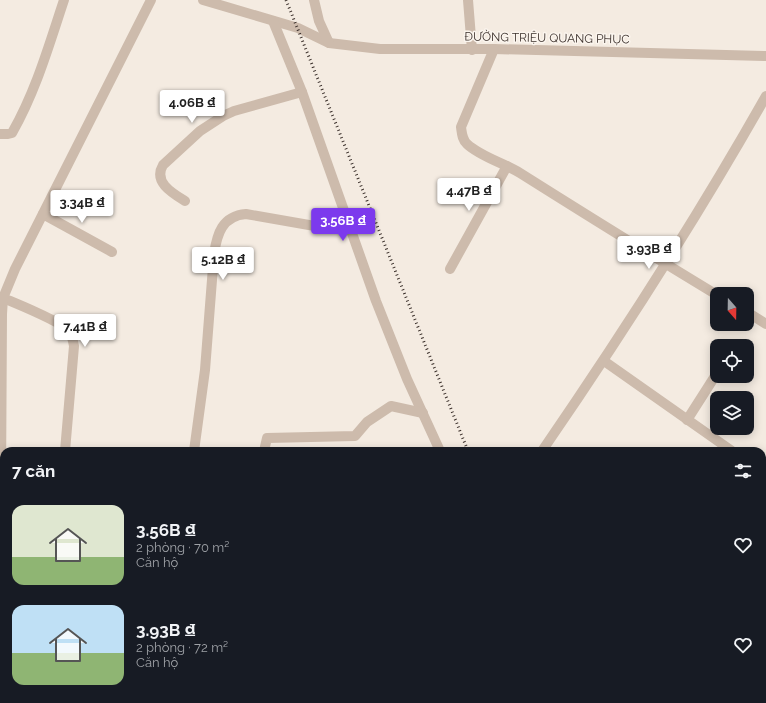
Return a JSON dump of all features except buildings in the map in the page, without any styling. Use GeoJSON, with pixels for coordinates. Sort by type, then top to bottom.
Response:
{"type":"FeatureCollection","features":[{"type":"Feature","properties":{"kind":"street"},"geometry":{"type":"LineString","coordinates":[[0,134],[12,133],[23,114],[35,86],[64,0]]}},
{"type":"Feature","properties":{"kind":"street"},"geometry":{"type":"LineString","coordinates":[[2,447],[1,342],[4,298],[15,270],[151,0]]}},
{"type":"Feature","properties":{"kind":"street","name":"ĐƯỜNG TRIỆU QUANG PHỤC"},"geometry":{"type":"LineString","coordinates":[[203,0],[298,28],[328,43],[380,49],[494,49],[766,56]]}},
{"type":"Feature","properties":{"kind":"street"},"geometry":{"type":"LineString","coordinates":[[314,0],[319,21],[328,43]]}},
{"type":"Feature","properties":{"kind":"street"},"geometry":{"type":"LineString","coordinates":[[468,0],[472,50]]}},
{"type":"Feature","properties":{"kind":"street"},"geometry":{"type":"LineString","coordinates":[[274,21],[302,92],[376,301],[407,379],[438,447]]}},
{"type":"Feature","properties":{"kind":"street"},"geometry":{"type":"LineString","coordinates":[[494,49],[467,111],[462,127],[462,137],[466,143],[474,149],[518,171],[710,291]]}},
{"type":"Feature","properties":{"kind":"street"},"geometry":{"type":"LineString","coordinates":[[185,201],[169,191],[160,179],[160,171],[163,165],[200,131],[223,116],[234,111],[302,92]]}},
{"type":"Feature","properties":{"kind":"street"},"geometry":{"type":"LineString","coordinates":[[545,447],[604,361],[666,264],[730,159],[766,96]]}},
{"type":"Feature","properties":{"kind":"street"},"geometry":{"type":"LineString","coordinates":[[450,269],[507,166]]}},
{"type":"Feature","properties":{"kind":"street"},"geometry":{"type":"LineString","coordinates":[[43,214],[112,252]]}},
{"type":"Feature","properties":{"kind":"street"},"geometry":{"type":"LineString","coordinates":[[195,447],[205,370],[214,254],[216,241],[220,231],[232,217],[242,215],[326,228],[348,224]]}},
{"type":"Feature","properties":{"kind":"street"},"geometry":{"type":"LineString","coordinates":[[4,298],[60,324],[69,331],[73,340],[74,346],[65,447]]}},
{"type":"Feature","properties":{"kind":"street"},"geometry":{"type":"LineString","coordinates":[[754,316],[766,324]]}},
{"type":"Feature","properties":{"kind":"street"},"geometry":{"type":"LineString","coordinates":[[604,361],[726,447]]}},
{"type":"Feature","properties":{"kind":"street"},"geometry":{"type":"LineString","coordinates":[[687,420],[711,383]]}},
{"type":"Feature","properties":{"kind":"street"},"geometry":{"type":"LineString","coordinates":[[265,447],[267,438],[355,436],[367,422],[391,406],[423,413]]}},
{"type":"Feature","properties":{"kind":"railway"},"geometry":{"type":"LineString","coordinates":[[286,0],[466,447]]}}]}
